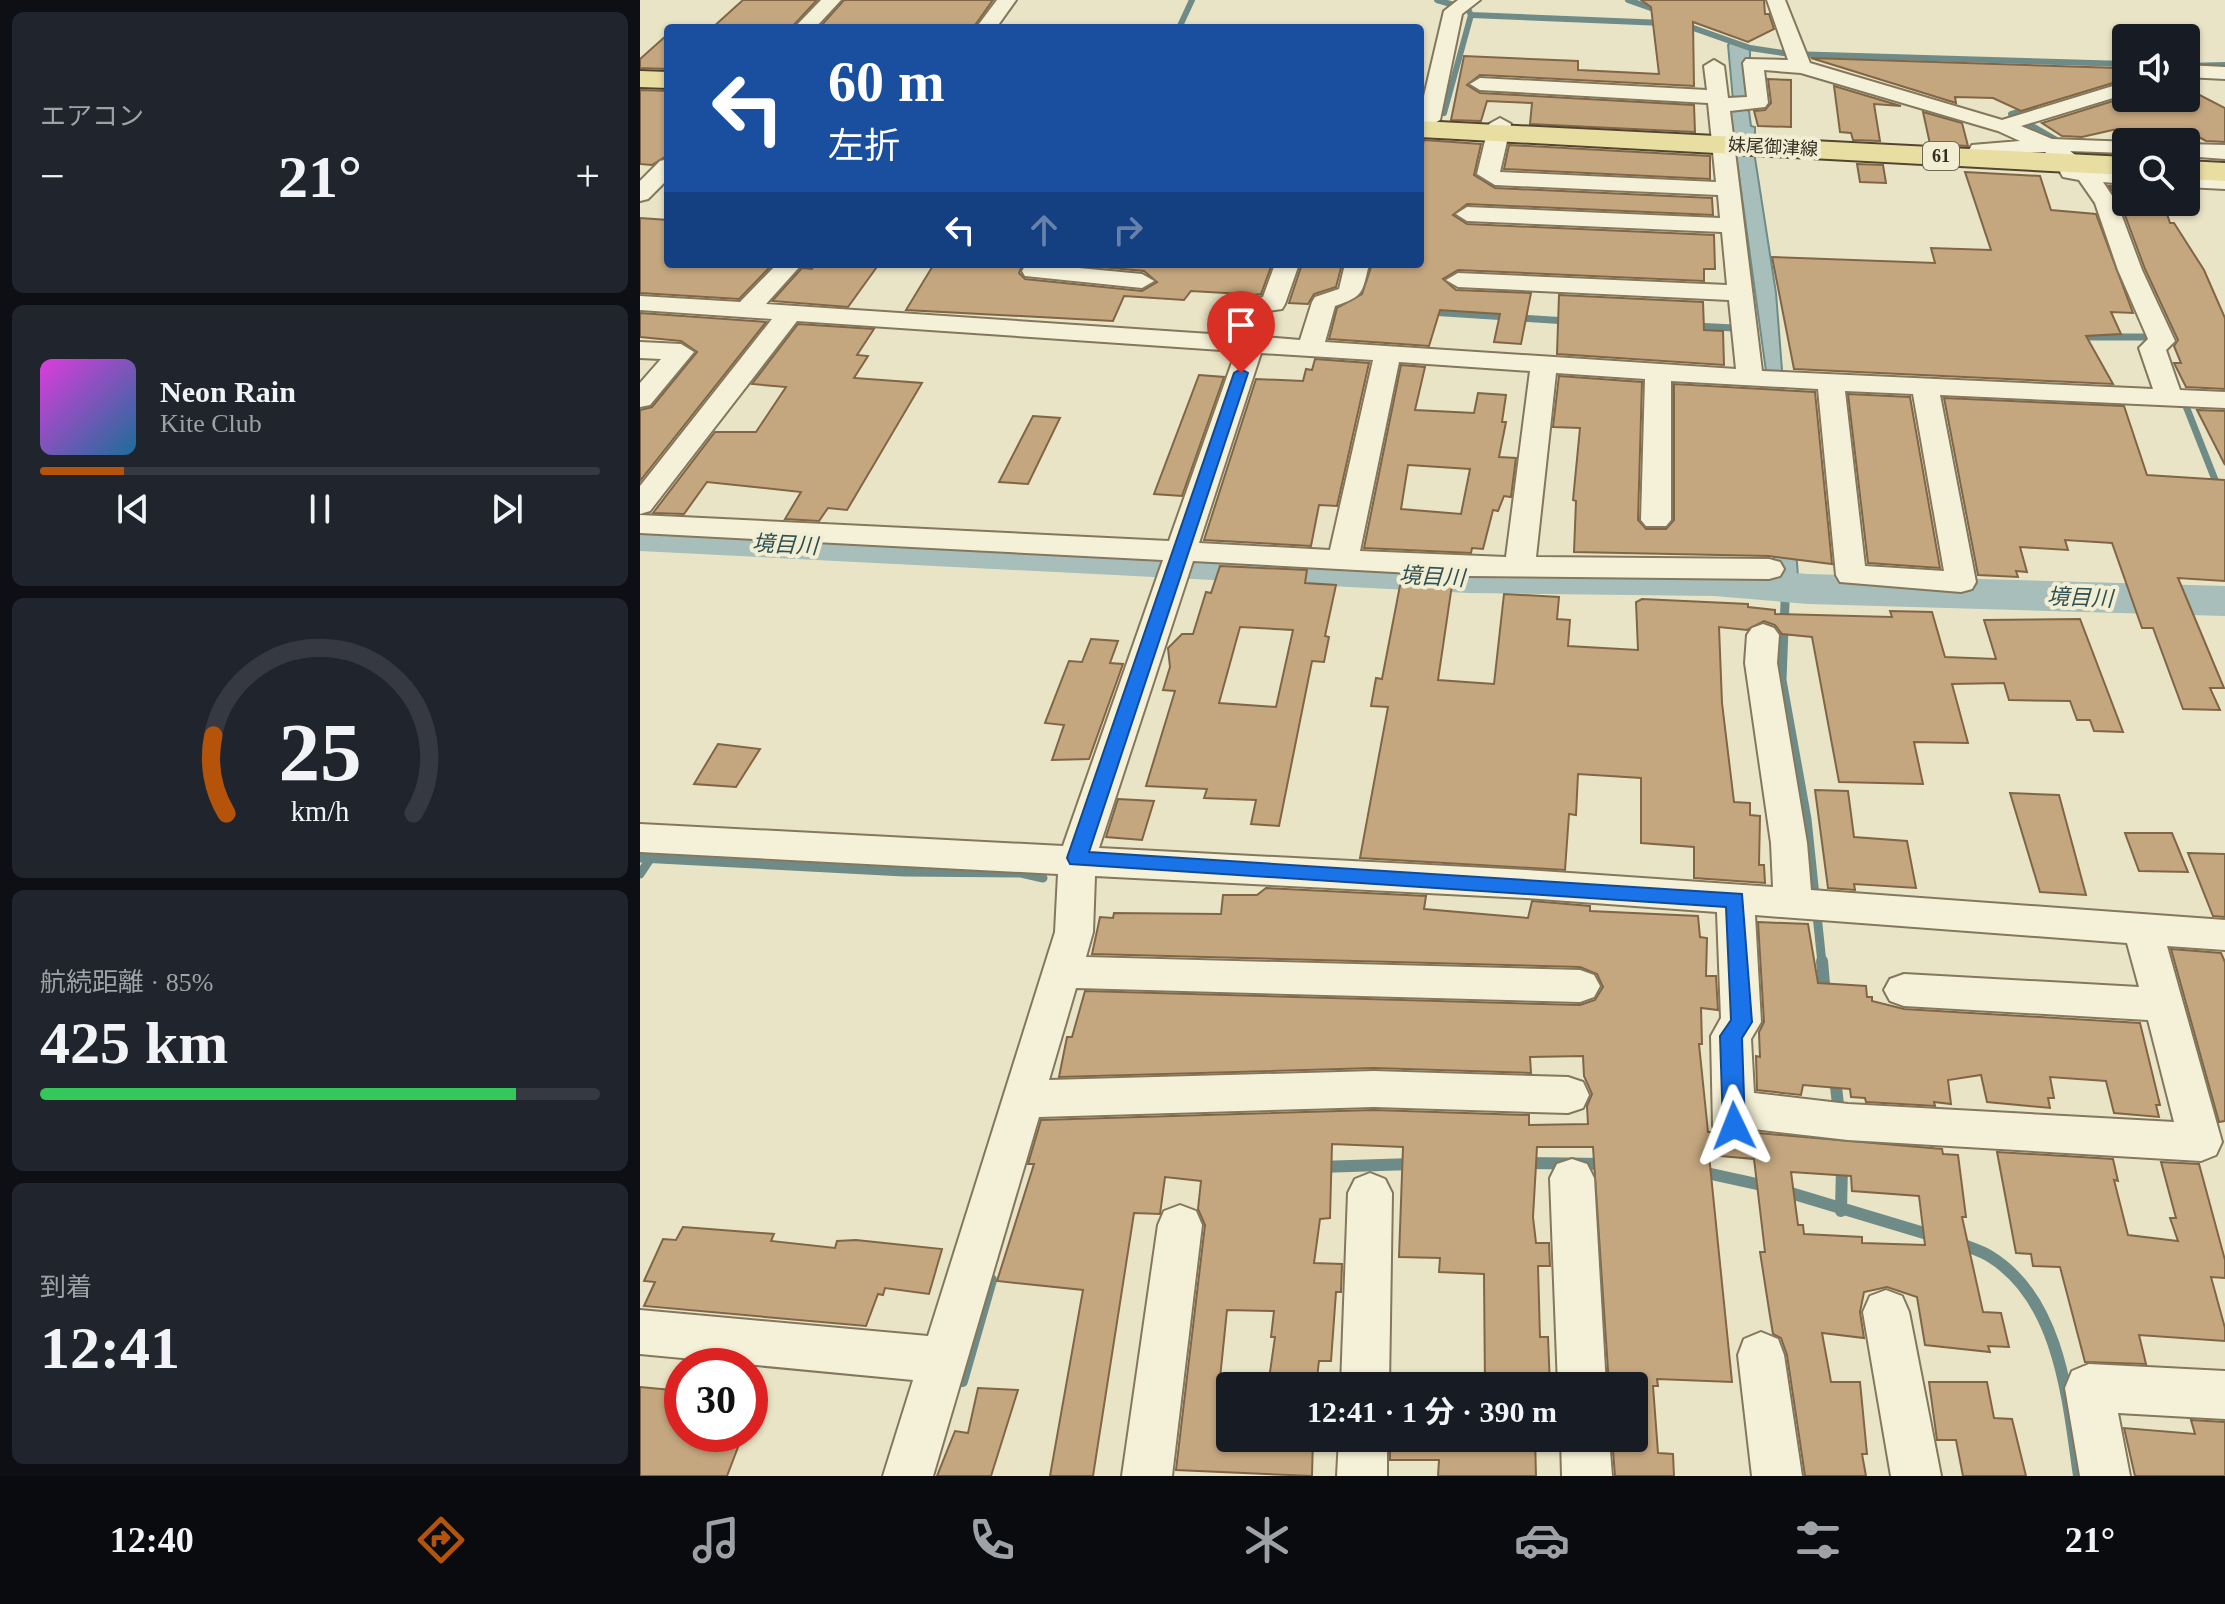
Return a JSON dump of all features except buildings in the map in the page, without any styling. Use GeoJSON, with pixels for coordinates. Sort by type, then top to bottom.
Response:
{"type":"FeatureCollection","features":[{"type":"Feature","properties":{"kind":"main road"},"geometry":{"type":"LineString","coordinates":[[640,79],[664,80]]}},
{"type":"Feature","properties":{"kind":"main road"},"geometry":{"type":"LineString","coordinates":[[640,88],[664,90]]}},
{"type":"Feature","properties":{"kind":"main road","name":"妹尾御津線"},"geometry":{"type":"LineString","coordinates":[[1424,123],[2068,159],[2112,164]]}},
{"type":"Feature","properties":{"kind":"main road","name":"妹尾御津線"},"geometry":{"type":"LineString","coordinates":[[2068,159],[2112,157]]}},
{"type":"Feature","properties":{"kind":"main road"},"geometry":{"type":"LineString","coordinates":[[2200,161],[2225,162]]}},
{"type":"Feature","properties":{"kind":"main road"},"geometry":{"type":"LineString","coordinates":[[2200,171],[2225,172]]}},
{"type":"Feature","properties":{"kind":"street"},"geometry":{"type":"LineString","coordinates":[[808,24],[832,0]]}},
{"type":"Feature","properties":{"kind":"street"},"geometry":{"type":"LineString","coordinates":[[989,24],[1007,0]]}},
{"type":"Feature","properties":{"kind":"street"},"geometry":{"type":"LineString","coordinates":[[1776,0],[1797,59]]}},
{"type":"Feature","properties":{"kind":"street"},"geometry":{"type":"LineString","coordinates":[[1424,119],[1453,11],[1464,4]]}},
{"type":"Feature","properties":{"kind":"street"},"geometry":{"type":"LineString","coordinates":[[1480,84],[1730,104],[1758,103],[1753,63],[1797,59],[2016,122],[2068,159],[2106,203],[2156,335],[2152,348],[2180,398]]}},
{"type":"Feature","properties":{"kind":"street"},"geometry":{"type":"LineString","coordinates":[[1714,66],[1730,104],[1737,141],[1728,189],[1740,293],[1765,379]]}},
{"type":"Feature","properties":{"kind":"street"},"geometry":{"type":"LineString","coordinates":[[2200,72],[2225,73]]}},
{"type":"Feature","properties":{"kind":"street"},"geometry":{"type":"LineString","coordinates":[[2016,122],[2112,92]]}},
{"type":"Feature","properties":{"kind":"street"},"geometry":{"type":"LineString","coordinates":[[1499,129],[1488,174],[1495,178],[1728,189]]}},
{"type":"Feature","properties":{"kind":"street"},"geometry":{"type":"LineString","coordinates":[[2068,159],[2112,150]]}},
{"type":"Feature","properties":{"kind":"street"},"geometry":{"type":"LineString","coordinates":[[2200,151],[2225,152]]}},
{"type":"Feature","properties":{"kind":"street"},"geometry":{"type":"LineString","coordinates":[[2068,159],[2112,173]]}},
{"type":"Feature","properties":{"kind":"street"},"geometry":{"type":"LineString","coordinates":[[640,194],[664,170]]}},
{"type":"Feature","properties":{"kind":"street"},"geometry":{"type":"LineString","coordinates":[[2200,181],[2225,182]]}},
{"type":"Feature","properties":{"kind":"street"},"geometry":{"type":"LineString","coordinates":[[1467,214],[1732,226]]}},
{"type":"Feature","properties":{"kind":"street"},"geometry":{"type":"LineString","coordinates":[[747,310],[786,268]]}},
{"type":"Feature","properties":{"kind":"street"},"geometry":{"type":"LineString","coordinates":[[908,1476],[1074,932],[1077,858],[1179,557],[1243,343],[1250,305],[1273,304],[1286,268]]}},
{"type":"Feature","properties":{"kind":"street"},"geometry":{"type":"LineString","coordinates":[[1310,348],[1324,302],[1350,293],[1356,268]]}},
{"type":"Feature","properties":{"kind":"street"},"geometry":{"type":"LineString","coordinates":[[1034,271],[1146,272],[1118,335]]}},
{"type":"Feature","properties":{"kind":"street"},"geometry":{"type":"LineString","coordinates":[[1458,280],[1740,293]]}},
{"type":"Feature","properties":{"kind":"street"},"geometry":{"type":"LineString","coordinates":[[640,331],[652,304],[1765,379],[2225,400]]}},
{"type":"Feature","properties":{"kind":"street"},"geometry":{"type":"LineString","coordinates":[[640,505],[790,313]]}},
{"type":"Feature","properties":{"kind":"street"},"geometry":{"type":"LineString","coordinates":[[640,350],[681,352],[640,399]]}},
{"type":"Feature","properties":{"kind":"street"},"geometry":{"type":"LineString","coordinates":[[1343,561],[1388,353]]}},
{"type":"Feature","properties":{"kind":"street"},"geometry":{"type":"LineString","coordinates":[[1520,567],[1544,363]]}},
{"type":"Feature","properties":{"kind":"street"},"geometry":{"type":"LineString","coordinates":[[1656,520],[1658,371]]}},
{"type":"Feature","properties":{"kind":"street"},"geometry":{"type":"LineString","coordinates":[[1831,382],[1851,575],[1961,582],[1925,386]]}},
{"type":"Feature","properties":{"kind":"street"},"geometry":{"type":"LineString","coordinates":[[640,524],[1179,557],[1520,567],[1769,569]]}},
{"type":"Feature","properties":{"kind":"street"},"geometry":{"type":"LineString","coordinates":[[1763,635],[1761,663],[1789,843],[1809,907]]}},
{"type":"Feature","properties":{"kind":"street"},"geometry":{"type":"LineString","coordinates":[[640,838],[1077,858],[2225,935]]}},
{"type":"Feature","properties":{"kind":"street"},"geometry":{"type":"LineString","coordinates":[[1735,900],[1741,1022],[1731,1036],[1734,1117],[2201,1142],[2143,930]]}},
{"type":"Feature","properties":{"kind":"street"},"geometry":{"type":"LineString","coordinates":[[1062,972],[1580,986]]}},
{"type":"Feature","properties":{"kind":"street"},"geometry":{"type":"LineString","coordinates":[[1904,990],[2164,1005]]}},
{"type":"Feature","properties":{"kind":"street"},"geometry":{"type":"LineString","coordinates":[[1023,1099],[1374,1089],[1568,1095]]}},
{"type":"Feature","properties":{"kind":"street"},"geometry":{"type":"LineString","coordinates":[[1572,1178],[1581,1372]]}},
{"type":"Feature","properties":{"kind":"street"},"geometry":{"type":"LineString","coordinates":[[1365,1372],[1370,1193]]}},
{"type":"Feature","properties":{"kind":"street"},"geometry":{"type":"LineString","coordinates":[[1147,1476],[1180,1225]]}},
{"type":"Feature","properties":{"kind":"street"},"geometry":{"type":"LineString","coordinates":[[1886,1312],[1916,1476]]}},
{"type":"Feature","properties":{"kind":"street"},"geometry":{"type":"LineString","coordinates":[[640,1332],[943,1360]]}},
{"type":"Feature","properties":{"kind":"street"},"geometry":{"type":"LineString","coordinates":[[1761,1355],[1777,1476]]}},
{"type":"Feature","properties":{"kind":"street"},"geometry":{"type":"LineString","coordinates":[[2105,1476],[2089,1388],[2225,1395]]}},
{"type":"Feature","properties":{"kind":"street"},"geometry":{"type":"LineString","coordinates":[[1362,1476],[1363,1452]]}},
{"type":"Feature","properties":{"kind":"street"},"geometry":{"type":"LineString","coordinates":[[1586,1452],[1587,1476]]}},
{"type":"Feature","properties":{"kind":"water"},"geometry":{"type":"Polygon","coordinates":[[[1732,41],[1750,48],[1750,80],[1757,90],[1745,109],[1749,111],[1751,126],[1755,127],[1755,158],[1776,293],[1799,589],[1775,587],[1766,371],[1730,111],[1733,100],[1728,45],[1732,41]]]}},
{"type":"Feature","properties":{"kind":"waterway"},"geometry":{"type":"LineString","coordinates":[[1181,24],[1192,0]]}},
{"type":"Feature","properties":{"kind":"waterway"},"geometry":{"type":"LineString","coordinates":[[1437,0],[1468,9],[1471,15]]}},
{"type":"Feature","properties":{"kind":"waterway"},"geometry":{"type":"LineString","coordinates":[[1628,0],[1662,12]]}},
{"type":"Feature","properties":{"kind":"waterway"},"geometry":{"type":"LineString","coordinates":[[1444,113],[1471,15]]}},
{"type":"Feature","properties":{"kind":"waterway"},"geometry":{"type":"LineString","coordinates":[[1471,15],[1664,23]]}},
{"type":"Feature","properties":{"kind":"waterway"},"geometry":{"type":"LineString","coordinates":[[1682,24],[1750,48],[1790,54],[2112,64]]}},
{"type":"Feature","properties":{"kind":"waterway"},"geometry":{"type":"LineString","coordinates":[[2200,66],[2225,65]]}},
{"type":"Feature","properties":{"kind":"waterway"},"geometry":{"type":"LineString","coordinates":[[2035,106],[2011,114],[2055,139]]}},
{"type":"Feature","properties":{"kind":"waterway"},"geometry":{"type":"LineString","coordinates":[[1430,312],[1567,321]]}},
{"type":"Feature","properties":{"kind":"waterway"},"geometry":{"type":"LineString","coordinates":[[1694,326],[1734,328]]}},
{"type":"Feature","properties":{"kind":"waterway"},"geometry":{"type":"LineString","coordinates":[[2075,337],[2151,337]]}},
{"type":"Feature","properties":{"kind":"waterway"},"geometry":{"type":"LineString","coordinates":[[2182,396],[2225,505]]}},
{"type":"Feature","properties":{"kind":"waterway","name":"境目川"},"geometry":{"type":"LineString","coordinates":[[640,537],[1469,578],[1714,581],[1808,589],[2225,601]]}},
{"type":"Feature","properties":{"kind":"waterway"},"geometry":{"type":"LineString","coordinates":[[1786,577],[1782,680],[1807,819],[1822,963]]}},
{"type":"Feature","properties":{"kind":"waterway"},"geometry":{"type":"LineString","coordinates":[[640,858],[904,872],[1021,873],[1043,878]]}},
{"type":"Feature","properties":{"kind":"waterway"},"geometry":{"type":"LineString","coordinates":[[640,874],[650,859]]}},
{"type":"Feature","properties":{"kind":"waterway"},"geometry":{"type":"LineString","coordinates":[[1822,961],[1825,995]]}},
{"type":"Feature","properties":{"kind":"waterway"},"geometry":{"type":"LineString","coordinates":[[1835,1077],[1839,1114]]}},
{"type":"Feature","properties":{"kind":"waterway"},"geometry":{"type":"LineString","coordinates":[[1527,1163],[1604,1164]]}},
{"type":"Feature","properties":{"kind":"waterway"},"geometry":{"type":"LineString","coordinates":[[1319,1167],[1412,1164]]}},
{"type":"Feature","properties":{"kind":"waterway"},"geometry":{"type":"LineString","coordinates":[[1841,1208],[1842,1165]]}},
{"type":"Feature","properties":{"kind":"waterway"},"geometry":{"type":"LineString","coordinates":[[1702,1172],[1766,1186]]}},
{"type":"Feature","properties":{"kind":"waterway"},"geometry":{"type":"LineString","coordinates":[[1784,1191],[1841,1208]]}},
{"type":"Feature","properties":{"kind":"waterway"},"geometry":{"type":"LineString","coordinates":[[1841,1208],[1934,1236]]}},
{"type":"Feature","properties":{"kind":"waterway"},"geometry":{"type":"LineString","coordinates":[[1956,1242],[1991,1257],[2014,1276],[2033,1299],[2057,1355],[2079,1476]]}},
{"type":"Feature","properties":{"kind":"waterway"},"geometry":{"type":"LineString","coordinates":[[954,1380],[962,1381],[991,1280]]}},
{"type":"Feature","properties":{"kind":"route"},"geometry":{"type":"LineString","coordinates":[[1241,373],[1077,858],[1526,884],[1735,900],[1741,1022],[1731,1036],[1734,1126]]}}]}
